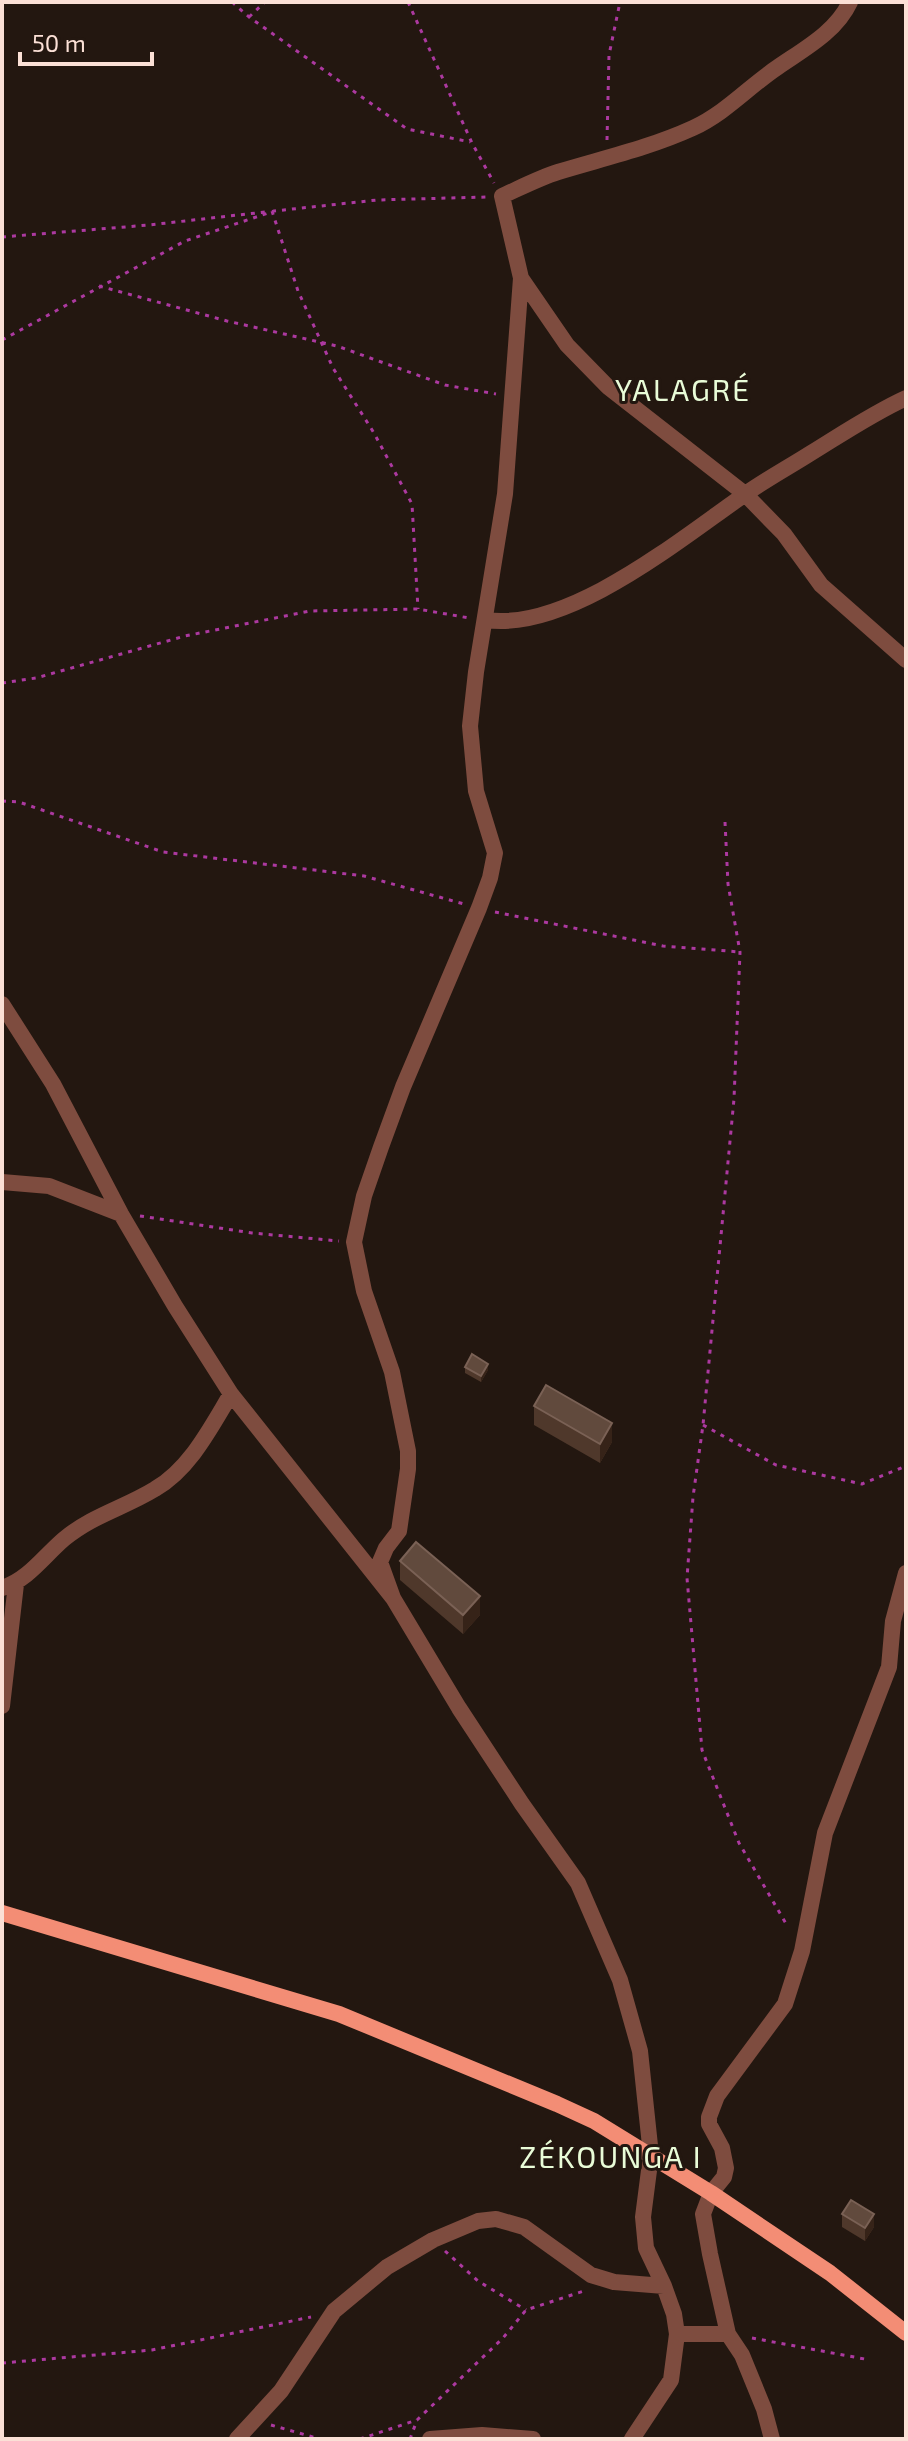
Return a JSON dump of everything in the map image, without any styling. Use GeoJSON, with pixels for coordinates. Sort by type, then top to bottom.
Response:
{"type":"FeatureCollection","features":[{"type":"Feature","properties":{"kind":"street"},"geometry":{"type":"LineString","coordinates":[[393,1598],[380,1562],[399,1531],[408,1451],[392,1372],[364,1291],[354,1242],[364,1196],[399,1099],[479,908],[495,853],[476,791],[470,726],[505,494],[521,278],[502,196],[556,172],[645,148],[695,127],[734,105],[772,71],[822,36],[844,14],[850,2]]}},
{"type":"Feature","properties":{"kind":"street"},"geometry":{"type":"LineString","coordinates":[[521,278],[567,345],[608,387],[745,494],[784,534],[821,585],[906,660]]}},
{"type":"Feature","properties":{"kind":"street"},"geometry":{"type":"LineString","coordinates":[[486,620],[513,622],[537,617],[583,598],[677,545],[745,494],[906,398]]}},
{"type":"Feature","properties":{"kind":"street"},"geometry":{"type":"LineString","coordinates":[[2,1004],[53,1084],[121,1214],[175,1306],[231,1394],[393,1598],[459,1708],[578,1883],[620,1980],[640,2051],[651,2155],[643,2217],[646,2248],[664,2286],[677,2334],[671,2380],[632,2439]]}},
{"type":"Feature","properties":{"kind":"street"},"geometry":{"type":"LineString","coordinates":[[2,1182],[49,1186],[121,1214]]}},
{"type":"Feature","properties":{"kind":"street"},"geometry":{"type":"LineString","coordinates":[[2,1706],[9,1586],[96,1516],[153,1491],[169,1480],[210,1429],[231,1394]]}},
{"type":"Feature","properties":{"kind":"street"},"geometry":{"type":"LineString","coordinates":[[772,2439],[764,2409],[742,2355],[728,2334],[703,2220],[704,2207],[724,2177],[726,2168],[722,2148],[709,2124],[711,2109],[717,2096],[785,2004],[802,1951],[825,1833],[889,1667],[893,1621],[906,1573]]}},
{"type":"Feature","properties":{"kind":"street"},"geometry":{"type":"LineString","coordinates":[[2,1913],[339,2014],[594,2121],[711,2193],[830,2273],[906,2333]]}},
{"type":"Feature","properties":{"kind":"street"},"geometry":{"type":"LineString","coordinates":[[237,2439],[300,2365],[334,2311],[387,2267],[433,2240],[478,2221],[496,2219],[524,2227],[591,2275],[614,2282],[664,2286]]}},
{"type":"Feature","properties":{"kind":"street"},"geometry":{"type":"LineString","coordinates":[[677,2334],[728,2334]]}},
{"type":"Feature","properties":{"kind":"street"},"geometry":{"type":"LineString","coordinates":[[430,2439],[482,2435],[533,2439]]}},
{"type":"Feature","properties":{"kind":"path"},"geometry":{"type":"LineString","coordinates":[[232,2],[407,129],[472,143]]}},
{"type":"Feature","properties":{"kind":"path"},"geometry":{"type":"LineString","coordinates":[[249,17],[265,2]]}},
{"type":"Feature","properties":{"kind":"path"},"geometry":{"type":"LineString","coordinates":[[2,237],[149,225],[377,200],[502,196],[472,143],[408,2]]}},
{"type":"Feature","properties":{"kind":"path"},"geometry":{"type":"LineString","coordinates":[[606,160],[609,55],[620,2]]}},
{"type":"Feature","properties":{"kind":"path"},"geometry":{"type":"LineString","coordinates":[[2,340],[185,241],[274,211]]}},
{"type":"Feature","properties":{"kind":"path"},"geometry":{"type":"LineString","coordinates":[[274,211],[298,291],[333,368],[374,433],[412,504],[418,609]]}},
{"type":"Feature","properties":{"kind":"path"},"geometry":{"type":"LineString","coordinates":[[99,286],[322,343],[445,385],[511,396]]}},
{"type":"Feature","properties":{"kind":"path"},"geometry":{"type":"LineString","coordinates":[[2,683],[36,678],[185,636],[310,611],[418,609],[486,620]]}},
{"type":"Feature","properties":{"kind":"path"},"geometry":{"type":"LineString","coordinates":[[2,801],[19,802],[163,852],[364,876],[479,908],[663,946],[740,952]]}},
{"type":"Feature","properties":{"kind":"path"},"geometry":{"type":"LineString","coordinates":[[725,822],[728,884],[740,952],[734,1099],[687,1578],[702,1750],[739,1843],[802,1951]]}},
{"type":"Feature","properties":{"kind":"path"},"geometry":{"type":"LineString","coordinates":[[121,1214],[252,1233],[354,1242]]}},
{"type":"Feature","properties":{"kind":"path"},"geometry":{"type":"LineString","coordinates":[[703,1425],[776,1465],[862,1484],[906,1466]]}},
{"type":"Feature","properties":{"kind":"path"},"geometry":{"type":"LineString","coordinates":[[433,2240],[478,2281],[526,2310]]}},
{"type":"Feature","properties":{"kind":"path"},"geometry":{"type":"LineString","coordinates":[[360,2439],[417,2420],[503,2338],[526,2310],[584,2291]]}},
{"type":"Feature","properties":{"kind":"path"},"geometry":{"type":"LineString","coordinates":[[2,2363],[152,2350],[334,2311]]}},
{"type":"Feature","properties":{"kind":"path"},"geometry":{"type":"LineString","coordinates":[[728,2334],[870,2360]]}},
{"type":"Feature","properties":{"kind":"path"},"geometry":{"type":"LineString","coordinates":[[410,2439],[417,2420]]}},
{"type":"Feature","properties":{"kind":"path"},"geometry":{"type":"LineString","coordinates":[[255,2421],[320,2439]]}},
{"type":"Feature","properties":{"kind":"building"},"geometry":{"type":"Polygon","coordinates":[[[472,1354],[488,1364],[481,1376],[465,1367],[472,1354]]]}},
{"type":"Feature","properties":{"kind":"building"},"geometry":{"type":"Polygon","coordinates":[[[546,1385],[612,1423],[600,1444],[534,1406],[546,1385]]]}},
{"type":"Feature","properties":{"kind":"building"},"geometry":{"type":"Polygon","coordinates":[[[416,1542],[480,1596],[463,1615],[400,1561],[416,1542]]]}},
{"type":"Feature","properties":{"kind":"building"},"geometry":{"type":"Polygon","coordinates":[[[851,2200],[874,2214],[865,2228],[842,2214],[851,2200]]]}},
{"type":"Feature","properties":{"kind":"district","name":"YALAGRÉ"},"geometry":{"type":"Point","coordinates":[683,389]}},
{"type":"Feature","properties":{"kind":"district","name":"ZÉKOUNGA I"},"geometry":{"type":"Point","coordinates":[611,2156]}}]}
